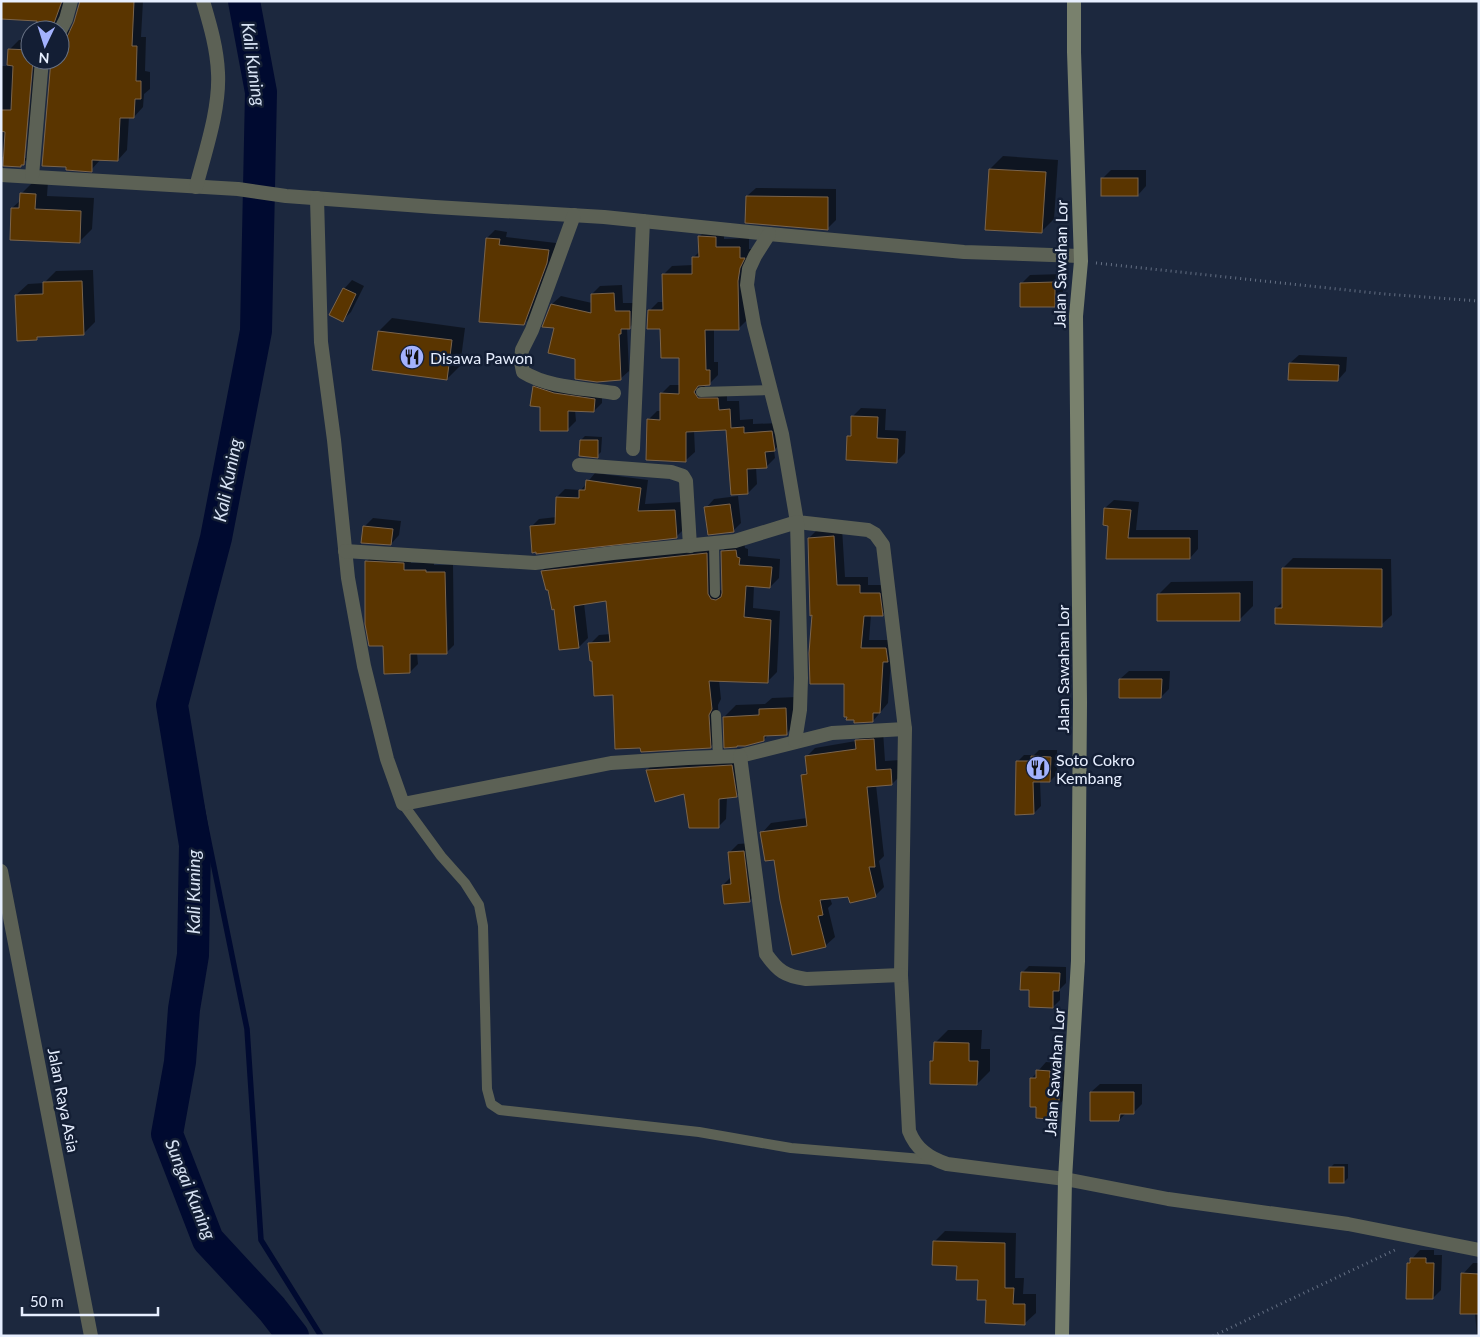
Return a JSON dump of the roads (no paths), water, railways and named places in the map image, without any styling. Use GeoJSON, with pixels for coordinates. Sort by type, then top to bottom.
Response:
{"type":"FeatureCollection","features":[{"type":"Feature","properties":{"kind":"main road","name":"Jalan Sawahan Lor"},"geometry":{"type":"LineString","coordinates":[[1062,1336],[1065,1179],[1078,961],[1080,692],[1076,316],[1080,258],[1074,1]]}},
{"type":"Feature","properties":{"kind":"street"},"geometry":{"type":"LineString","coordinates":[[66,20],[70,1]]}},
{"type":"Feature","properties":{"kind":"street"},"geometry":{"type":"LineString","coordinates":[[196,187],[216,106],[218,74],[215,45],[203,1]]}},
{"type":"Feature","properties":{"kind":"street"},"geometry":{"type":"LineString","coordinates":[[32,176],[41,70]]}},
{"type":"Feature","properties":{"kind":"street"},"geometry":{"type":"LineString","coordinates":[[1,175],[238,189],[286,196],[574,215],[964,252],[1080,258]]}},
{"type":"Feature","properties":{"kind":"street"},"geometry":{"type":"LineString","coordinates":[[317,198],[321,342],[334,440],[348,578],[364,666],[388,759],[403,804],[611,763],[740,756],[832,733],[906,729]]}},
{"type":"Feature","properties":{"kind":"street"},"geometry":{"type":"LineString","coordinates":[[574,215],[532,330],[522,350],[522,372],[533,379],[546,383],[614,393]]}},
{"type":"Feature","properties":{"kind":"street"},"geometry":{"type":"LineString","coordinates":[[633,449],[643,221]]}},
{"type":"Feature","properties":{"kind":"street"},"geometry":{"type":"LineString","coordinates":[[769,234],[755,256],[747,285],[754,325],[782,434],[797,522],[801,678],[800,710],[795,742]]}},
{"type":"Feature","properties":{"kind":"street"},"geometry":{"type":"LineString","coordinates":[[579,465],[671,472],[683,476],[686,481],[690,546]]}},
{"type":"Feature","properties":{"kind":"street"},"geometry":{"type":"LineString","coordinates":[[345,551],[535,562],[613,552],[735,541],[797,522],[868,530],[876,534],[883,545],[906,729],[901,975],[909,1131],[920,1149],[934,1160],[947,1164],[1065,1179],[1168,1199],[1348,1224],[1479,1250]]}},
{"type":"Feature","properties":{"kind":"street"},"geometry":{"type":"LineString","coordinates":[[740,756],[766,954],[776,968],[791,977],[806,979],[901,975]]}},
{"type":"Feature","properties":{"kind":"street","name":"Jalan Raya Asia"},"geometry":{"type":"LineString","coordinates":[[1,871],[91,1336]]}},
{"type":"Feature","properties":{"kind":"lane"},"geometry":{"type":"LineString","coordinates":[[701,392],[770,390]]}},
{"type":"Feature","properties":{"kind":"lane"},"geometry":{"type":"LineString","coordinates":[[714,543],[715,593]]}},
{"type":"Feature","properties":{"kind":"lane"},"geometry":{"type":"LineString","coordinates":[[716,715],[718,757]]}},
{"type":"Feature","properties":{"kind":"lane"},"geometry":{"type":"LineString","coordinates":[[403,804],[441,856],[465,883],[479,905],[483,926],[488,1089],[491,1104],[500,1110],[699,1132],[791,1148],[934,1160]]}},
{"type":"Feature","properties":{"kind":"waterway","name":"Kali Kuning"},"geometry":{"type":"LineString","coordinates":[[244,1],[261,92],[256,331],[216,538],[172,705],[195,845],[193,955],[184,1009],[180,1062],[167,1134],[208,1240],[272,1309],[293,1336]]}},
{"type":"Feature","properties":{"kind":"waterway"},"geometry":{"type":"LineString","coordinates":[[184,690],[181,705],[247,1029],[261,1240],[321,1336]]}},
{"type":"Feature","properties":{"kind":"place","name":"Disawa Pawon"},"geometry":{"type":"Point","coordinates":[412,357]}},
{"type":"Feature","properties":{"kind":"place","name":"Soto Cokro Kembang"},"geometry":{"type":"Point","coordinates":[1038,768]}},
{"type":"Feature","properties":{"kind":"water label","name":"Sungai Kuning"},"geometry":{"type":"Point","coordinates":[191,1189]}}]}
